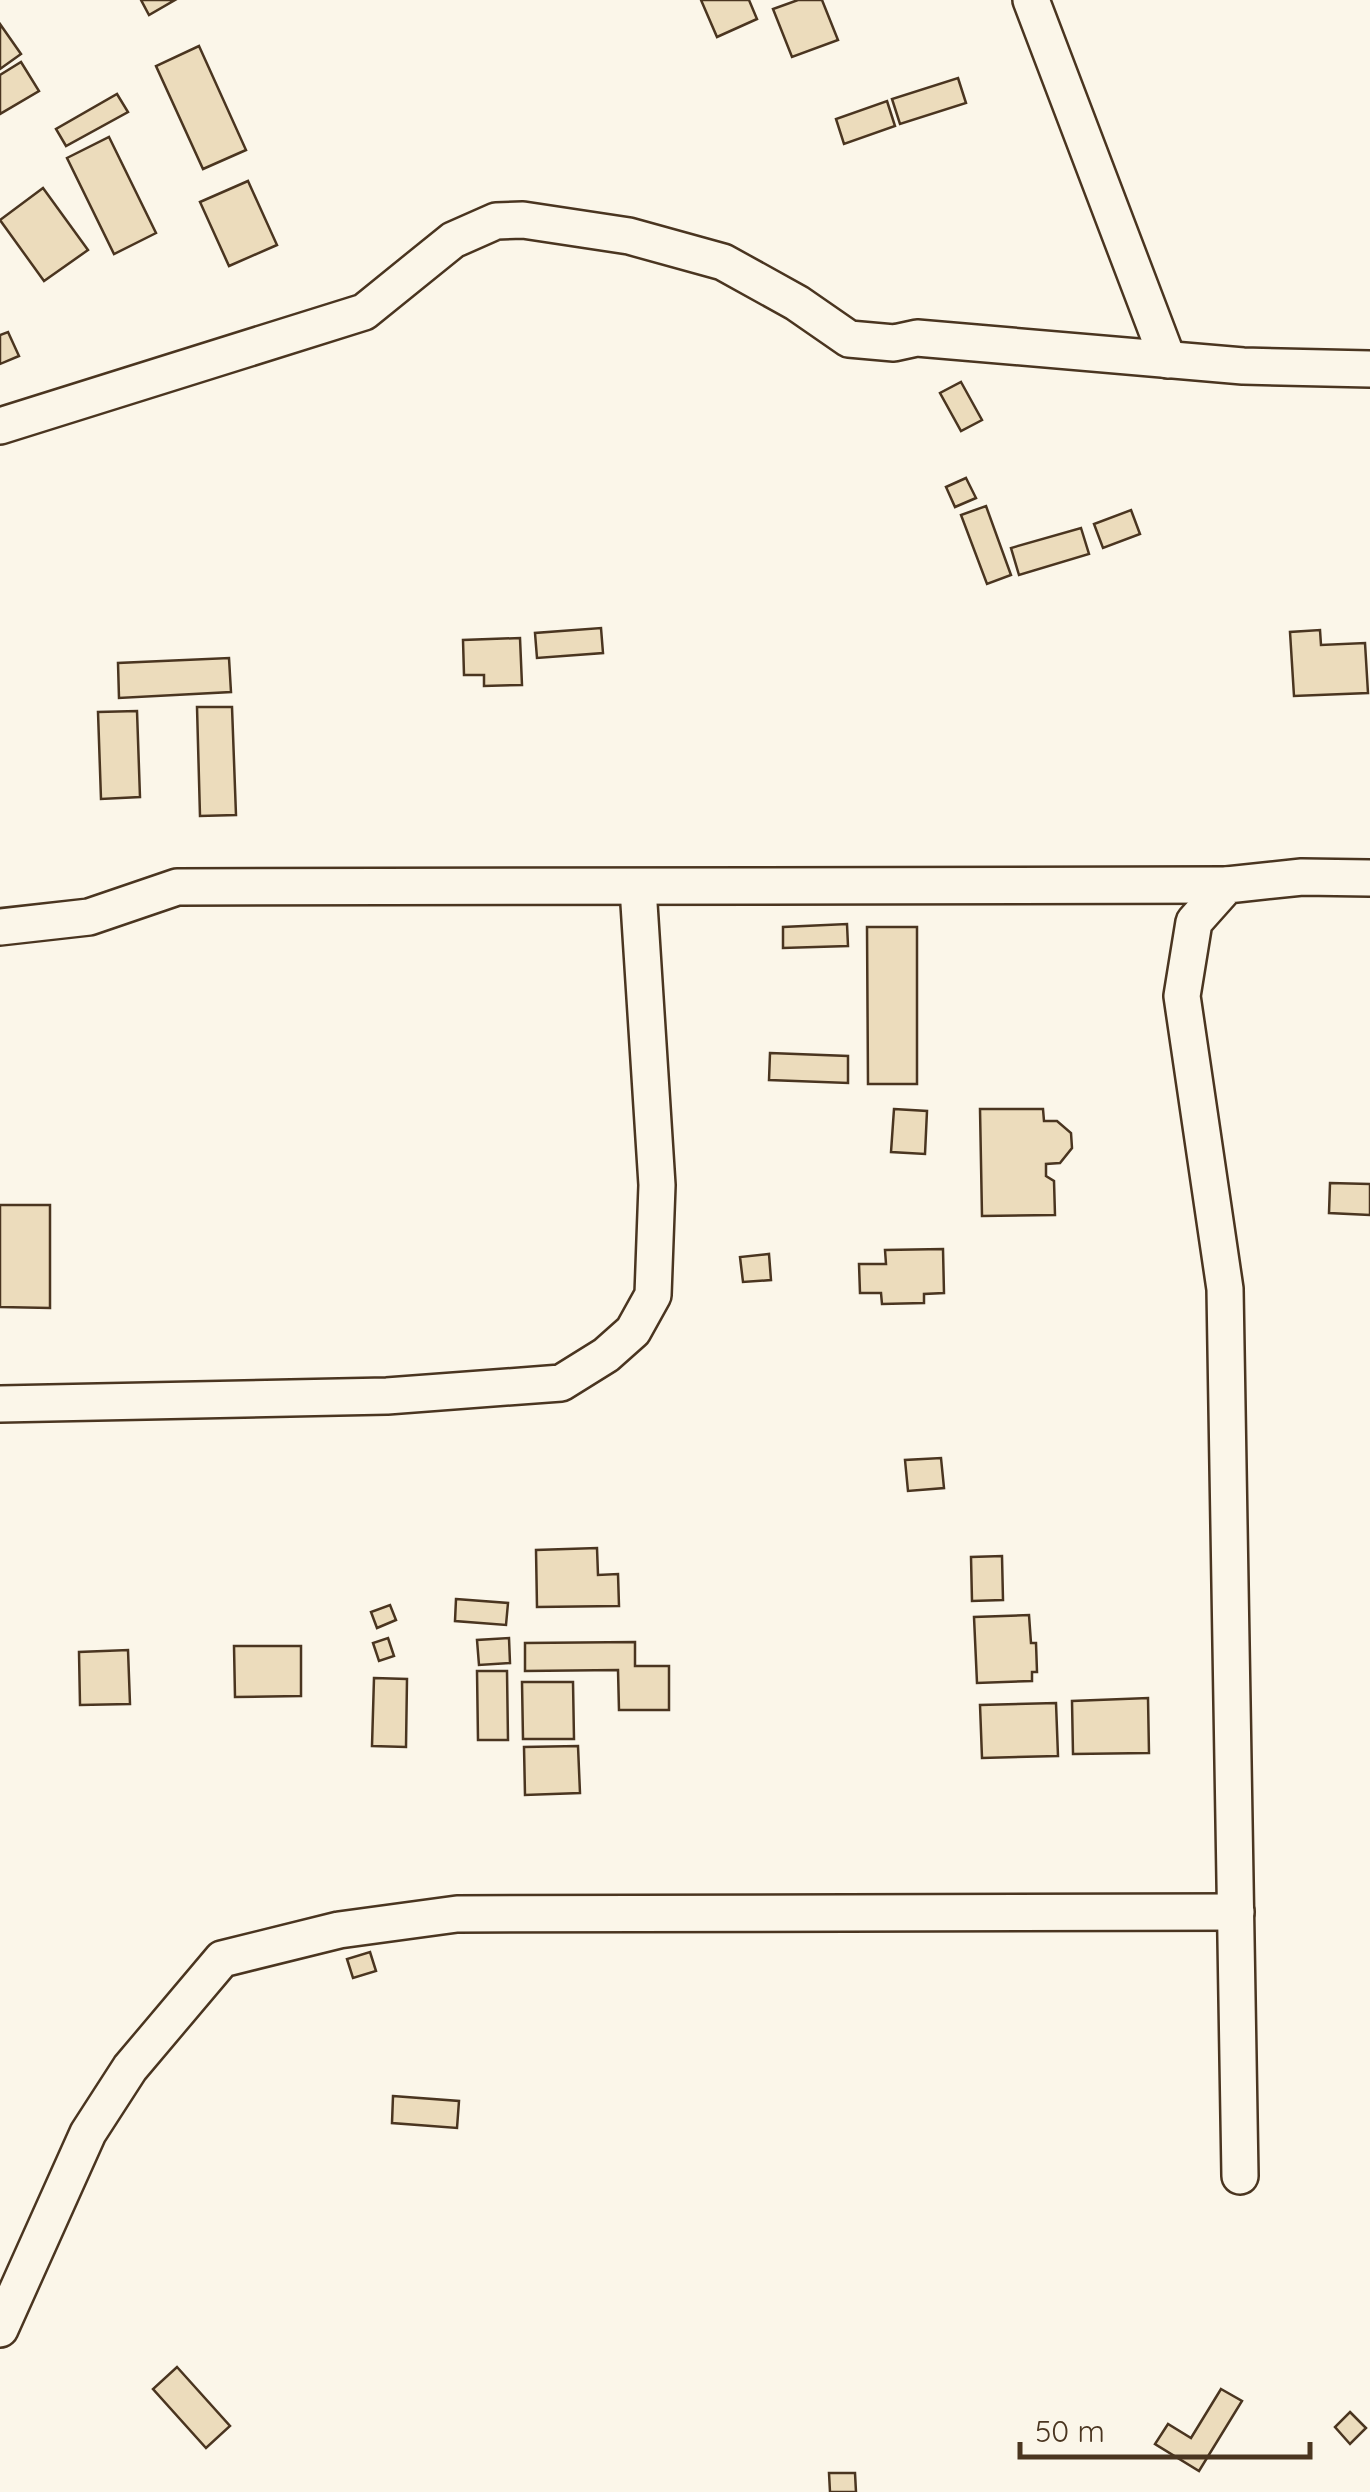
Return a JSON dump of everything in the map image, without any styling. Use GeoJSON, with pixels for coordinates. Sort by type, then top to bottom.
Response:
{"type":"FeatureCollection","features":[{"type":"Feature","properties":{"kind":"street"},"geometry":{"type":"LineString","coordinates":[[1031,0],[1168,360]]}},
{"type":"Feature","properties":{"kind":"street"},"geometry":{"type":"LineString","coordinates":[[0,426],[364,312],[453,240],[496,221],[522,220],[629,236],[723,262],[798,303],[849,339],[894,343],[918,338],[1243,366],[1370,369]]}},
{"type":"Feature","properties":{"kind":"street"},"geometry":{"type":"LineString","coordinates":[[0,927],[89,917],[177,887],[1227,885],[1302,876],[1370,878]]}},
{"type":"Feature","properties":{"kind":"street"},"geometry":{"type":"LineString","coordinates":[[1227,885],[1194,922],[1182,996],[1225,1290],[1240,2176]]}},
{"type":"Feature","properties":{"kind":"street"},"geometry":{"type":"LineString","coordinates":[[0,1404],[387,1396],[561,1383],[606,1356],[634,1331],[654,1295],[657,1185],[638,888]]}},
{"type":"Feature","properties":{"kind":"street"},"geometry":{"type":"LineString","coordinates":[[0,2330],[88,2133],[130,2068],[222,1959],[320,1934],[456,1914],[1236,1912]]}},
{"type":"Feature","properties":{"kind":"building"},"geometry":{"type":"Polygon","coordinates":[[[141,0],[175,0],[149,15],[141,0]]]}},
{"type":"Feature","properties":{"kind":"building"},"geometry":{"type":"Polygon","coordinates":[[[701,0],[749,0],[757,19],[717,37],[701,0]]]}},
{"type":"Feature","properties":{"kind":"building"},"geometry":{"type":"Polygon","coordinates":[[[798,0],[822,0],[838,40],[792,57],[773,9],[798,0]]]}},
{"type":"Feature","properties":{"kind":"building"},"geometry":{"type":"Polygon","coordinates":[[[0,24],[21,54],[0,69],[0,24]]]}},
{"type":"Feature","properties":{"kind":"building"},"geometry":{"type":"Polygon","coordinates":[[[199,46],[246,150],[203,169],[156,66],[199,46]]]}},
{"type":"Feature","properties":{"kind":"building"},"geometry":{"type":"Polygon","coordinates":[[[21,62],[39,91],[0,114],[0,75],[21,62]]]}},
{"type":"Feature","properties":{"kind":"building"},"geometry":{"type":"Polygon","coordinates":[[[958,78],[966,103],[900,124],[892,99],[958,78]]]}},
{"type":"Feature","properties":{"kind":"building"},"geometry":{"type":"Polygon","coordinates":[[[117,94],[128,112],[66,146],[56,129],[117,94]]]}},
{"type":"Feature","properties":{"kind":"building"},"geometry":{"type":"Polygon","coordinates":[[[887,101],[895,126],[844,144],[836,119],[887,101]]]}},
{"type":"Feature","properties":{"kind":"building"},"geometry":{"type":"Polygon","coordinates":[[[109,137],[156,233],[114,254],[67,158],[109,137]]]}},
{"type":"Feature","properties":{"kind":"building"},"geometry":{"type":"Polygon","coordinates":[[[248,181],[277,245],[229,266],[200,202],[248,181]]]}},
{"type":"Feature","properties":{"kind":"building"},"geometry":{"type":"Polygon","coordinates":[[[43,188],[88,250],[44,281],[0,220],[43,188]]]}},
{"type":"Feature","properties":{"kind":"building"},"geometry":{"type":"Polygon","coordinates":[[[8,332],[19,356],[0,364],[0,335],[8,332]]]}},
{"type":"Feature","properties":{"kind":"building"},"geometry":{"type":"Polygon","coordinates":[[[961,382],[982,420],[961,431],[940,393],[961,382]]]}},
{"type":"Feature","properties":{"kind":"building"},"geometry":{"type":"Polygon","coordinates":[[[966,478],[976,498],[955,507],[946,487],[966,478]]]}},
{"type":"Feature","properties":{"kind":"building"},"geometry":{"type":"Polygon","coordinates":[[[986,506],[1011,575],[987,584],[961,515],[986,506]]]}},
{"type":"Feature","properties":{"kind":"building"},"geometry":{"type":"Polygon","coordinates":[[[1131,510],[1140,534],[1103,548],[1094,524],[1131,510]]]}},
{"type":"Feature","properties":{"kind":"building"},"geometry":{"type":"Polygon","coordinates":[[[1081,528],[1089,554],[1019,575],[1011,548],[1081,528]]]}},
{"type":"Feature","properties":{"kind":"building"},"geometry":{"type":"Polygon","coordinates":[[[601,628],[603,653],[537,658],[535,633],[601,628]]]}},
{"type":"Feature","properties":{"kind":"building"},"geometry":{"type":"Polygon","coordinates":[[[1320,630],[1321,645],[1365,643],[1368,693],[1294,696],[1290,632],[1320,630]]]}},
{"type":"Feature","properties":{"kind":"building"},"geometry":{"type":"Polygon","coordinates":[[[520,638],[522,685],[484,686],[484,675],[464,675],[463,640],[520,638]]]}},
{"type":"Feature","properties":{"kind":"building"},"geometry":{"type":"Polygon","coordinates":[[[229,658],[231,692],[119,698],[118,663],[229,658]]]}},
{"type":"Feature","properties":{"kind":"building"},"geometry":{"type":"Polygon","coordinates":[[[197,707],[232,707],[236,815],[200,816],[197,707]]]}},
{"type":"Feature","properties":{"kind":"building"},"geometry":{"type":"Polygon","coordinates":[[[137,711],[140,797],[101,799],[98,712],[137,711]]]}},
{"type":"Feature","properties":{"kind":"building"},"geometry":{"type":"Polygon","coordinates":[[[847,924],[848,946],[783,948],[783,927],[847,924]]]}},
{"type":"Feature","properties":{"kind":"building"},"geometry":{"type":"Polygon","coordinates":[[[867,927],[917,927],[917,1084],[868,1084],[867,927]]]}},
{"type":"Feature","properties":{"kind":"building"},"geometry":{"type":"Polygon","coordinates":[[[770,1053],[848,1056],[848,1083],[769,1080],[770,1053]]]}},
{"type":"Feature","properties":{"kind":"building"},"geometry":{"type":"Polygon","coordinates":[[[894,1109],[927,1111],[925,1154],[891,1152],[894,1109]]]}},
{"type":"Feature","properties":{"kind":"building"},"geometry":{"type":"Polygon","coordinates":[[[980,1109],[1043,1109],[1044,1121],[1057,1121],[1071,1133],[1072,1148],[1060,1163],[1046,1164],[1046,1176],[1054,1181],[1055,1215],[982,1216],[980,1109]]]}},
{"type":"Feature","properties":{"kind":"building"},"geometry":{"type":"Polygon","coordinates":[[[1330,1183],[1370,1184],[1370,1215],[1329,1213],[1330,1183]]]}},
{"type":"Feature","properties":{"kind":"building"},"geometry":{"type":"Polygon","coordinates":[[[0,1205],[50,1205],[50,1308],[0,1307],[0,1205]]]}},
{"type":"Feature","properties":{"kind":"building"},"geometry":{"type":"Polygon","coordinates":[[[943,1249],[944,1293],[924,1294],[924,1303],[882,1304],[881,1293],[860,1293],[859,1264],[886,1264],[885,1250],[943,1249]]]}},
{"type":"Feature","properties":{"kind":"building"},"geometry":{"type":"Polygon","coordinates":[[[769,1254],[771,1280],[743,1282],[740,1257],[769,1254]]]}},
{"type":"Feature","properties":{"kind":"building"},"geometry":{"type":"Polygon","coordinates":[[[941,1458],[944,1488],[908,1491],[905,1460],[941,1458]]]}},
{"type":"Feature","properties":{"kind":"building"},"geometry":{"type":"Polygon","coordinates":[[[597,1548],[598,1575],[618,1574],[619,1606],[537,1607],[536,1550],[597,1548]]]}},
{"type":"Feature","properties":{"kind":"building"},"geometry":{"type":"Polygon","coordinates":[[[1002,1556],[1003,1600],[972,1601],[971,1557],[1002,1556]]]}},
{"type":"Feature","properties":{"kind":"building"},"geometry":{"type":"Polygon","coordinates":[[[456,1599],[508,1603],[506,1625],[455,1621],[456,1599]]]}},
{"type":"Feature","properties":{"kind":"building"},"geometry":{"type":"Polygon","coordinates":[[[390,1605],[396,1620],[377,1628],[371,1612],[390,1605]]]}},
{"type":"Feature","properties":{"kind":"building"},"geometry":{"type":"Polygon","coordinates":[[[1029,1615],[1031,1643],[1036,1643],[1037,1672],[1032,1672],[1032,1681],[977,1683],[974,1617],[1029,1615]]]}},
{"type":"Feature","properties":{"kind":"building"},"geometry":{"type":"Polygon","coordinates":[[[388,1638],[394,1656],[379,1661],[373,1643],[388,1638]]]}},
{"type":"Feature","properties":{"kind":"building"},"geometry":{"type":"Polygon","coordinates":[[[509,1638],[510,1663],[479,1665],[477,1640],[509,1638]]]}},
{"type":"Feature","properties":{"kind":"building"},"geometry":{"type":"Polygon","coordinates":[[[635,1642],[635,1666],[669,1666],[669,1710],[619,1710],[618,1670],[525,1671],[525,1643],[635,1642]]]}},
{"type":"Feature","properties":{"kind":"building"},"geometry":{"type":"Polygon","coordinates":[[[234,1646],[301,1646],[301,1696],[235,1697],[234,1646]]]}},
{"type":"Feature","properties":{"kind":"building"},"geometry":{"type":"Polygon","coordinates":[[[128,1650],[130,1704],[80,1705],[79,1652],[128,1650]]]}},
{"type":"Feature","properties":{"kind":"building"},"geometry":{"type":"Polygon","coordinates":[[[477,1671],[507,1671],[508,1740],[478,1740],[477,1671]]]}},
{"type":"Feature","properties":{"kind":"building"},"geometry":{"type":"Polygon","coordinates":[[[374,1678],[407,1679],[406,1747],[372,1746],[374,1678]]]}},
{"type":"Feature","properties":{"kind":"building"},"geometry":{"type":"Polygon","coordinates":[[[522,1682],[573,1682],[574,1739],[523,1739],[522,1682]]]}},
{"type":"Feature","properties":{"kind":"building"},"geometry":{"type":"Polygon","coordinates":[[[1148,1698],[1149,1753],[1073,1754],[1072,1701],[1148,1698]]]}},
{"type":"Feature","properties":{"kind":"building"},"geometry":{"type":"Polygon","coordinates":[[[1056,1703],[1058,1756],[982,1758],[980,1705],[1056,1703]]]}},
{"type":"Feature","properties":{"kind":"building"},"geometry":{"type":"Polygon","coordinates":[[[578,1746],[580,1793],[525,1795],[524,1747],[578,1746]]]}},
{"type":"Feature","properties":{"kind":"building"},"geometry":{"type":"Polygon","coordinates":[[[370,1952],[376,1971],[353,1978],[347,1959],[370,1952]]]}},
{"type":"Feature","properties":{"kind":"building"},"geometry":{"type":"Polygon","coordinates":[[[393,2096],[459,2101],[457,2128],[392,2123],[393,2096]]]}},
{"type":"Feature","properties":{"kind":"building"},"geometry":{"type":"Polygon","coordinates":[[[177,2367],[230,2426],[206,2448],[153,2389],[177,2367]]]}},
{"type":"Feature","properties":{"kind":"building"},"geometry":{"type":"Polygon","coordinates":[[[1221,2389],[1242,2401],[1199,2471],[1155,2444],[1168,2424],[1191,2438],[1221,2389]]]}},
{"type":"Feature","properties":{"kind":"building"},"geometry":{"type":"Polygon","coordinates":[[[1350,2412],[1366,2428],[1350,2444],[1335,2427],[1350,2412]]]}},
{"type":"Feature","properties":{"kind":"building"},"geometry":{"type":"Polygon","coordinates":[[[829,2473],[855,2473],[856,2492],[830,2492],[829,2473]]]}}]}
